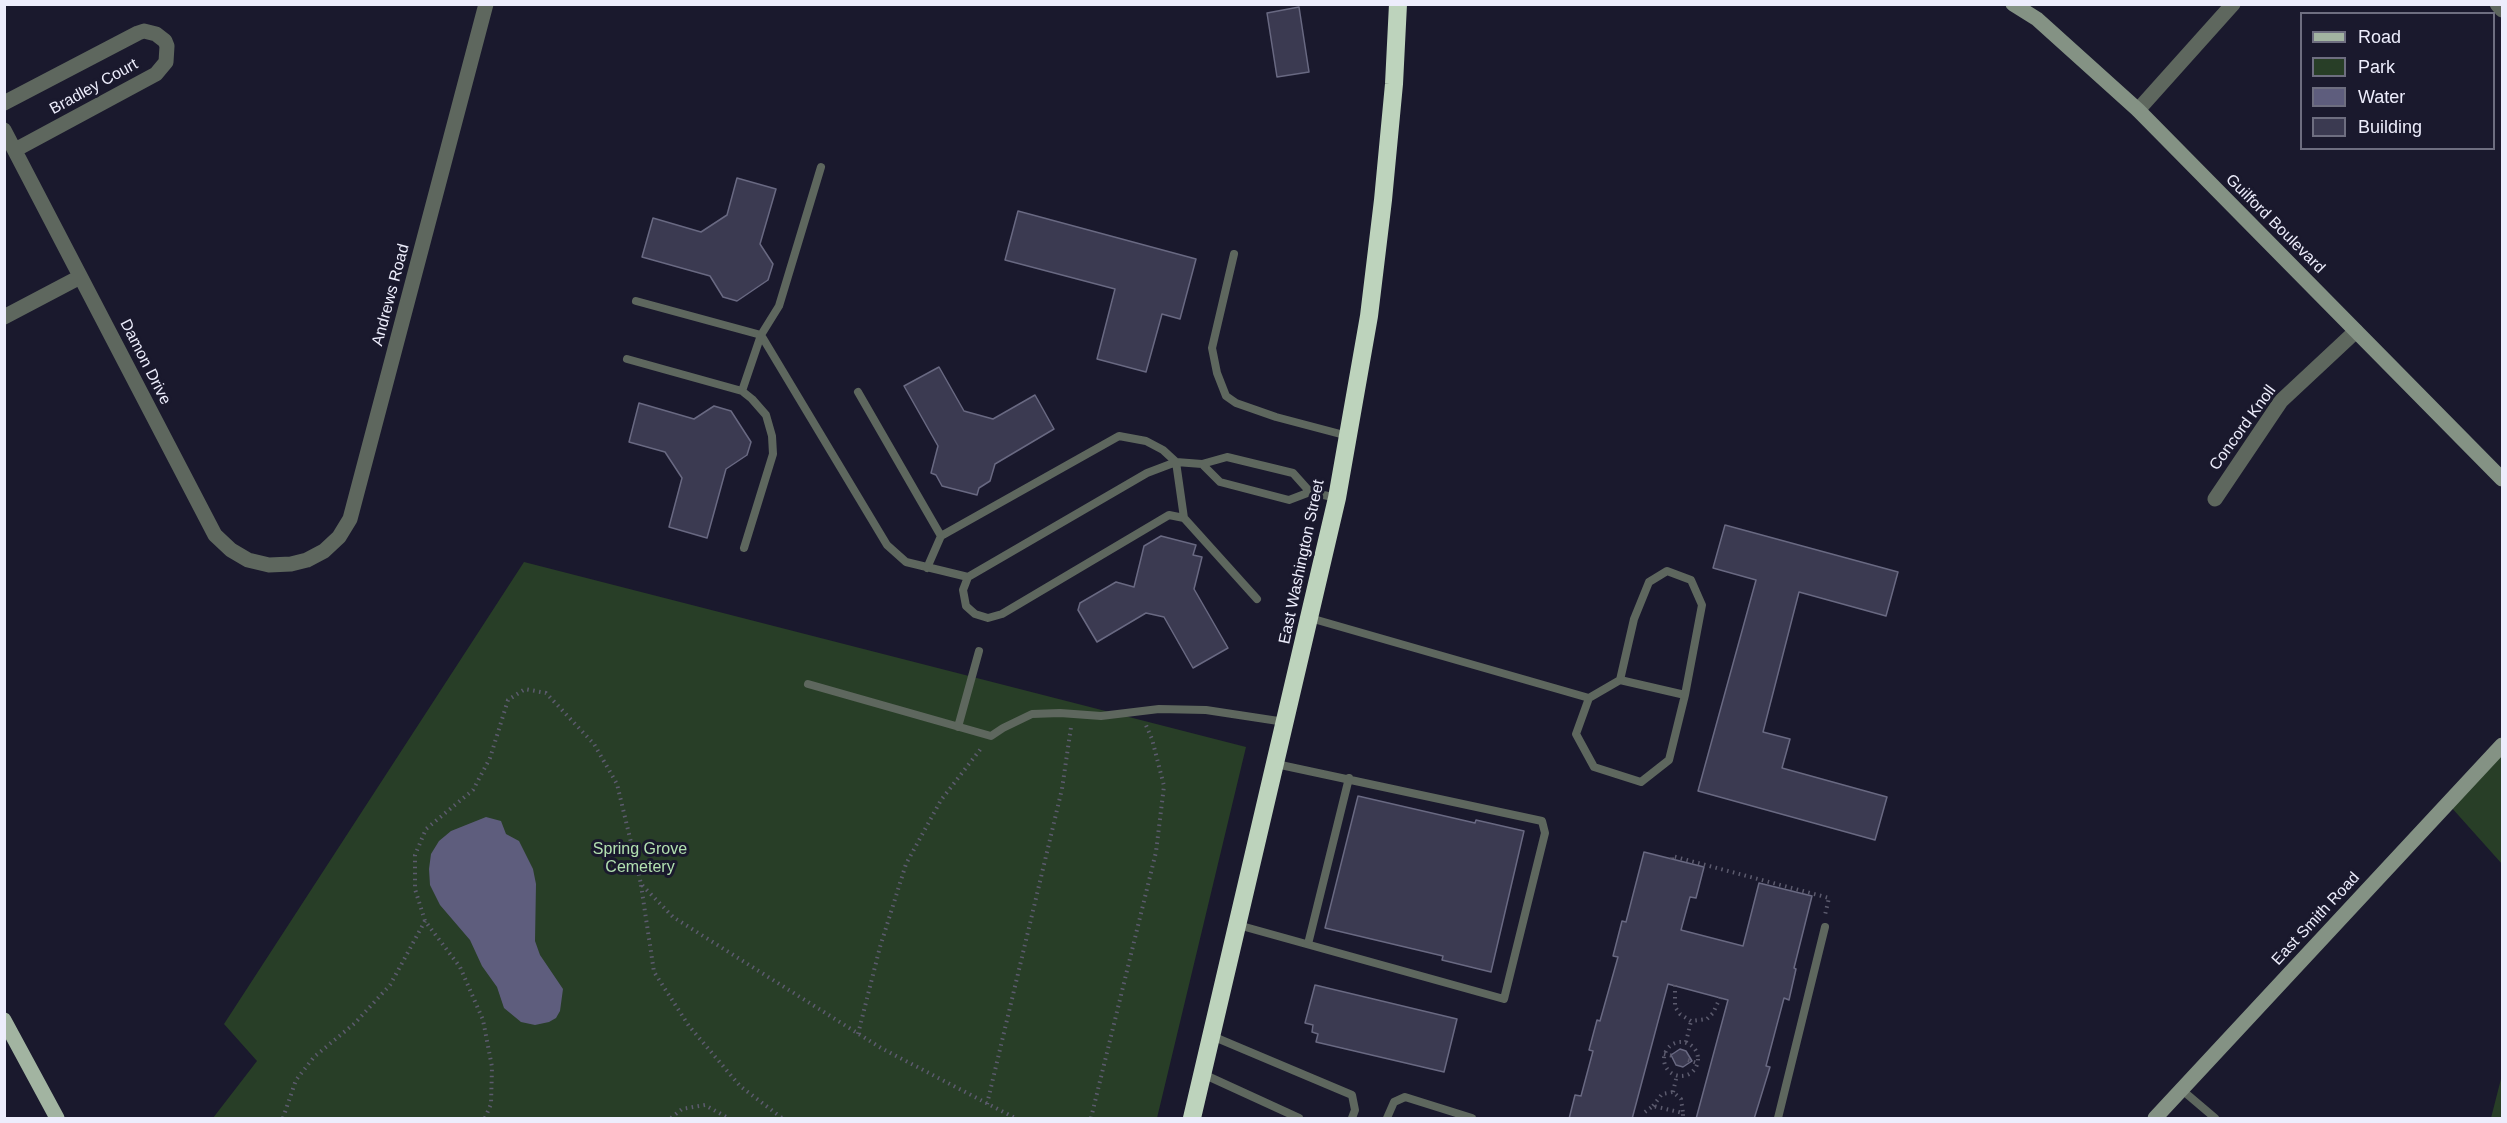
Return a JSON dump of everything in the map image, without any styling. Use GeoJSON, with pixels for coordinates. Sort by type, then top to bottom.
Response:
{"type":"FeatureCollection","features":[{"type":"Feature","properties":{"kind":"highway","name":"East Washington Street"},"geometry":{"type":"LineString","coordinates":[[1192,1119],[1337,498],[1369,316],[1394,84],[1398,4]]}},
{"type":"Feature","properties":{"kind":"main road"},"geometry":{"type":"LineString","coordinates":[[4,1020],[57,1119]]}},
{"type":"Feature","properties":{"kind":"street","name":"Andrews Road"},"geometry":{"type":"LineString","coordinates":[[291,564],[307,560],[324,550],[339,537],[350,519],[486,4]]}},
{"type":"Feature","properties":{"kind":"street","name":"Guilford Boulevard"},"geometry":{"type":"LineString","coordinates":[[2013,4],[2037,19],[2138,110],[2502,480]]}},
{"type":"Feature","properties":{"kind":"street"},"geometry":{"type":"LineString","coordinates":[[2138,110],[2233,4]]}},
{"type":"Feature","properties":{"kind":"street"},"geometry":{"type":"LineString","coordinates":[[2497,4],[2502,10]]}},
{"type":"Feature","properties":{"kind":"street","name":"Bradley Court"},"geometry":{"type":"LineString","coordinates":[[4,104],[138,33],[156,34],[165,41],[167,46],[166,62],[156,74],[15,150]]}},
{"type":"Feature","properties":{"kind":"street","name":"Damon Drive"},"geometry":{"type":"LineString","coordinates":[[4,130],[215,535],[231,550],[248,560],[269,565],[291,564]]}},
{"type":"Feature","properties":{"kind":"street"},"geometry":{"type":"LineString","coordinates":[[4,317],[80,277]]}},
{"type":"Feature","properties":{"kind":"street","name":"Concord Knoll"},"geometry":{"type":"LineString","coordinates":[[2215,499],[2281,401],[2356,331]]}},
{"type":"Feature","properties":{"kind":"street","name":"East Smith Road"},"geometry":{"type":"LineString","coordinates":[[2155,1119],[2502,745]]}},
{"type":"Feature","properties":{"kind":"lane"},"geometry":{"type":"LineString","coordinates":[[742,391],[761,335],[779,306],[821,167]]}},
{"type":"Feature","properties":{"kind":"lane"},"geometry":{"type":"LineString","coordinates":[[1234,254],[1212,348],[1217,373],[1226,396],[1236,403],[1276,417],[1348,436]]}},
{"type":"Feature","properties":{"kind":"lane"},"geometry":{"type":"LineString","coordinates":[[636,301],[761,335],[887,545],[906,562],[968,577]]}},
{"type":"Feature","properties":{"kind":"lane"},"geometry":{"type":"LineString","coordinates":[[627,359],[742,391],[766,415],[772,436],[773,454],[744,548]]}},
{"type":"Feature","properties":{"kind":"lane"},"geometry":{"type":"LineString","coordinates":[[858,392],[942,536]]}},
{"type":"Feature","properties":{"kind":"lane"},"geometry":{"type":"LineString","coordinates":[[927,568],[942,536],[1119,436],[1146,441],[1163,450],[1176,462],[1184,519]]}},
{"type":"Feature","properties":{"kind":"lane"},"geometry":{"type":"LineString","coordinates":[[1257,599],[1184,519],[1169,515],[1002,614],[988,618],[975,614],[966,606],[963,590],[968,577],[1147,473],[1176,462],[1202,464],[1227,458],[1293,473],[1310,492]]}},
{"type":"Feature","properties":{"kind":"lane"},"geometry":{"type":"LineString","coordinates":[[1202,464],[1220,482],[1289,500],[1310,492],[1337,498]]}},
{"type":"Feature","properties":{"kind":"lane"},"geometry":{"type":"LineString","coordinates":[[1620,680],[1634,619],[1649,582],[1667,571],[1691,580],[1702,605],[1685,695],[1669,760],[1641,782],[1594,767],[1576,734],[1589,698],[1620,680],[1685,695]]}},
{"type":"Feature","properties":{"kind":"lane"},"geometry":{"type":"LineString","coordinates":[[1310,618],[1589,698]]}},
{"type":"Feature","properties":{"kind":"lane"},"geometry":{"type":"LineString","coordinates":[[958,727],[979,651]]}},
{"type":"Feature","properties":{"kind":"lane"},"geometry":{"type":"LineString","coordinates":[[808,684],[992,736],[1032,714],[1101,716],[1159,709],[1206,710],[1286,722]]}},
{"type":"Feature","properties":{"kind":"lane"},"geometry":{"type":"LineString","coordinates":[[1238,925],[1504,999],[1545,833],[1542,821],[1350,778],[1276,764]]}},
{"type":"Feature","properties":{"kind":"lane"},"geometry":{"type":"LineString","coordinates":[[1308,944],[1350,778]]}},
{"type":"Feature","properties":{"kind":"lane"},"geometry":{"type":"LineString","coordinates":[[1778,1119],[1825,927]]}},
{"type":"Feature","properties":{"kind":"lane"},"geometry":{"type":"LineString","coordinates":[[1212,1035],[1352,1095],[1355,1110],[1352,1119]]}},
{"type":"Feature","properties":{"kind":"lane"},"geometry":{"type":"LineString","coordinates":[[1203,1074],[1299,1119]]}},
{"type":"Feature","properties":{"kind":"lane"},"geometry":{"type":"LineString","coordinates":[[2182,1090],[2215,1119]]}},
{"type":"Feature","properties":{"kind":"lane"},"geometry":{"type":"LineString","coordinates":[[1387,1119],[1394,1102],[1405,1097],[1472,1119]]}},
{"type":"Feature","properties":{"kind":"path"},"geometry":{"type":"LineString","coordinates":[[485,1119],[491,1104],[492,1067],[483,1020],[460,967],[425,921],[415,889],[415,855],[426,829],[473,790],[490,758],[508,700],[525,689],[546,693],[594,744],[617,784],[641,884],[654,972],[689,1026],[740,1086],[782,1119]]}},
{"type":"Feature","properties":{"kind":"path"},"geometry":{"type":"LineString","coordinates":[[1091,1119],[1156,852],[1164,786],[1152,739],[1140,711]]}},
{"type":"Feature","properties":{"kind":"path"},"geometry":{"type":"LineString","coordinates":[[987,1104],[1062,789],[1073,714]]}},
{"type":"Feature","properties":{"kind":"path"},"geometry":{"type":"LineString","coordinates":[[858,1034],[880,947],[906,864],[941,800],[992,736]]}},
{"type":"Feature","properties":{"kind":"path"},"geometry":{"type":"LineString","coordinates":[[1672,859],[1672,856],[1829,898],[1822,923],[1825,927]]}},
{"type":"Feature","properties":{"kind":"path"},"geometry":{"type":"LineString","coordinates":[[641,884],[673,917],[858,1034],[1015,1119]]}},
{"type":"Feature","properties":{"kind":"path"},"geometry":{"type":"LineString","coordinates":[[283,1119],[296,1080],[314,1057],[355,1023],[390,985],[425,921]]}},
{"type":"Feature","properties":{"kind":"path"},"geometry":{"type":"LineString","coordinates":[[1675,985],[1675,1006],[1680,1014],[1691,1021],[1707,1019],[1713,1014],[1720,998]]}},
{"type":"Feature","properties":{"kind":"path"},"geometry":{"type":"LineString","coordinates":[[1686,1042],[1691,1021]]}},
{"type":"Feature","properties":{"kind":"path"},"geometry":{"type":"LineString","coordinates":[[1675,1042],[1686,1042],[1695,1049],[1697,1063],[1688,1074],[1677,1076],[1668,1070],[1664,1054],[1675,1042]]}},
{"type":"Feature","properties":{"kind":"path"},"geometry":{"type":"LineString","coordinates":[[1664,1054],[1674,1056]]}},
{"type":"Feature","properties":{"kind":"path"},"geometry":{"type":"LineString","coordinates":[[1688,1060],[1697,1063]]}},
{"type":"Feature","properties":{"kind":"path"},"geometry":{"type":"LineString","coordinates":[[1673,1092],[1677,1076]]}},
{"type":"Feature","properties":{"kind":"path"},"geometry":{"type":"LineString","coordinates":[[1646,1112],[1662,1094],[1673,1092],[1682,1099],[1683,1119]]}},
{"type":"Feature","properties":{"kind":"path"},"geometry":{"type":"LineString","coordinates":[[671,1119],[682,1109],[705,1105],[728,1119]]}},
{"type":"Feature","properties":{"kind":"path"},"geometry":{"type":"LineString","coordinates":[[1653,1106],[1683,1113]]}},
{"type":"Feature","properties":{"kind":"green space","name":"Spring Grove Cemetery"},"geometry":{"type":"Polygon","coordinates":[[[524,562],[1246,747],[1157,1118],[213,1118],[257,1061],[224,1024],[524,562]]]}},
{"type":"Feature","properties":{"kind":"green space"},"geometry":{"type":"Polygon","coordinates":[[[2502,752],[2502,864],[2451,807],[2502,752]]]}},
{"type":"Feature","properties":{"kind":"green space"},"geometry":{"type":"Polygon","coordinates":[[[2502,1075],[2502,1118],[2491,1118],[2502,1075]]]}},
{"type":"Feature","properties":{"kind":"water"},"geometry":{"type":"Polygon","coordinates":[[[486,817],[501,821],[506,834],[519,841],[533,869],[536,884],[535,941],[540,955],[563,989],[560,1011],[556,1018],[549,1022],[535,1025],[521,1022],[504,1008],[497,987],[482,966],[470,940],[440,905],[430,885],[431,854],[439,841],[451,831],[486,817]]]}},
{"type":"Feature","properties":{"kind":"building"},"geometry":{"type":"Polygon","coordinates":[[[1299,7],[1309,72],[1277,77],[1267,13],[1299,7]]]}},
{"type":"Feature","properties":{"kind":"building"},"geometry":{"type":"Polygon","coordinates":[[[737,178],[776,189],[760,244],[773,264],[768,280],[737,301],[723,297],[710,276],[642,257],[653,218],[701,232],[727,215],[737,178]]]}},
{"type":"Feature","properties":{"kind":"building"},"geometry":{"type":"Polygon","coordinates":[[[1018,211],[1196,259],[1180,319],[1162,314],[1146,372],[1097,359],[1115,289],[1005,260],[1018,211]]]}},
{"type":"Feature","properties":{"kind":"building"},"geometry":{"type":"Polygon","coordinates":[[[939,367],[964,411],[993,419],[1035,395],[1054,429],[995,464],[990,481],[979,488],[977,495],[942,486],[936,475],[931,473],[938,446],[904,386],[939,367]]]}},
{"type":"Feature","properties":{"kind":"building"},"geometry":{"type":"Polygon","coordinates":[[[639,403],[694,419],[714,406],[731,411],[751,442],[747,455],[726,469],[707,538],[669,527],[682,478],[665,452],[629,442],[639,403]]]}},
{"type":"Feature","properties":{"kind":"building"},"geometry":{"type":"Polygon","coordinates":[[[1725,525],[1898,572],[1886,616],[1799,592],[1763,732],[1790,739],[1782,768],[1887,797],[1875,840],[1698,791],[1756,580],[1713,568],[1725,525]]]}},
{"type":"Feature","properties":{"kind":"building"},"geometry":{"type":"Polygon","coordinates":[[[1161,536],[1196,545],[1193,555],[1202,557],[1194,589],[1228,648],[1193,668],[1164,617],[1146,613],[1097,642],[1078,610],[1080,603],[1116,582],[1134,587],[1144,546],[1161,536]]]}},
{"type":"Feature","properties":{"kind":"building"},"geometry":{"type":"Polygon","coordinates":[[[1358,796],[1475,823],[1476,820],[1524,831],[1491,972],[1442,960],[1443,956],[1325,928],[1358,796]]]}},
{"type":"Feature","properties":{"kind":"building"},"geometry":{"type":"Polygon","coordinates":[[[1644,852],[1704,867],[1696,898],[1690,897],[1681,930],[1743,946],[1759,883],[1812,896],[1794,968],[1796,969],[1789,1000],[1784,998],[1766,1066],[1770,1067],[1754,1119],[1696,1119],[1728,1000],[1668,984],[1632,1119],[1569,1119],[1575,1095],[1581,1096],[1593,1051],[1589,1050],[1597,1020],[1600,1021],[1618,957],[1613,956],[1622,921],[1626,922],[1644,852]]]}},
{"type":"Feature","properties":{"kind":"building"},"geometry":{"type":"Polygon","coordinates":[[[1315,985],[1457,1019],[1444,1072],[1316,1042],[1318,1034],[1312,1032],[1313,1025],[1305,1023],[1315,985]]]}},
{"type":"Feature","properties":{"kind":"building"},"geometry":{"type":"Polygon","coordinates":[[[1680,1049],[1686,1051],[1692,1061],[1683,1067],[1676,1065],[1671,1055],[1680,1049]]]}}]}
